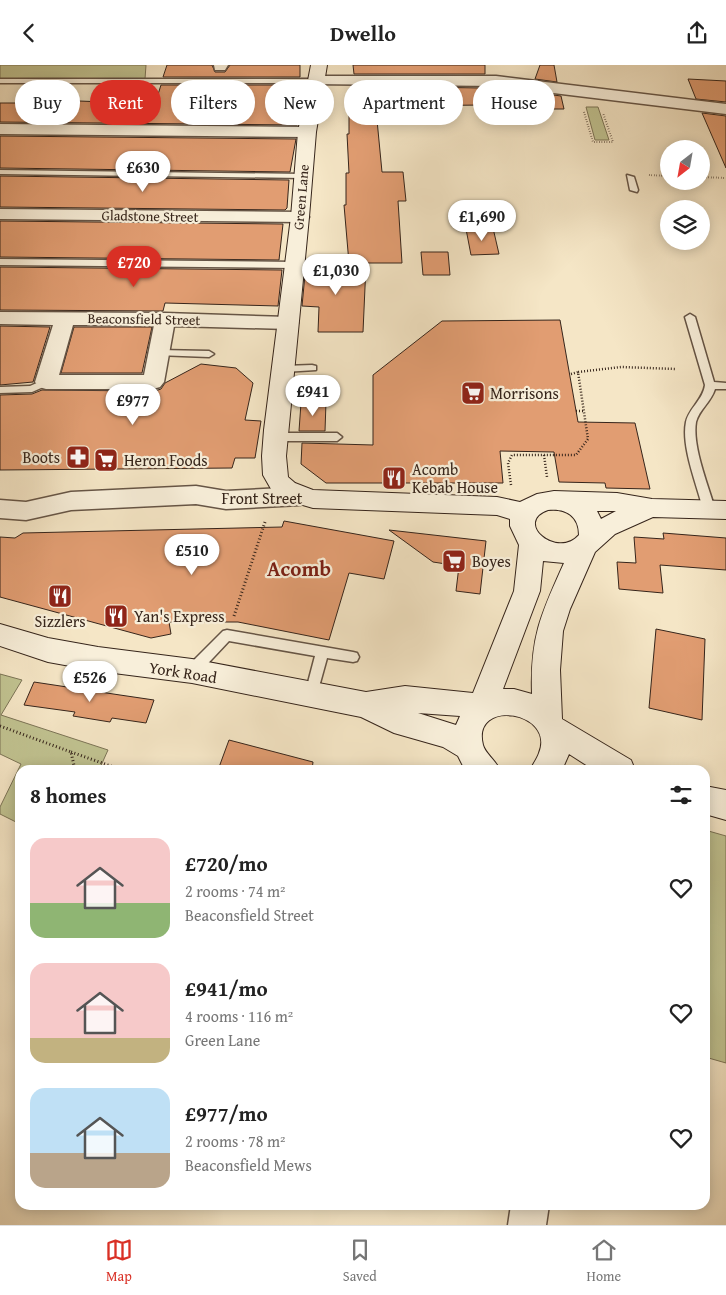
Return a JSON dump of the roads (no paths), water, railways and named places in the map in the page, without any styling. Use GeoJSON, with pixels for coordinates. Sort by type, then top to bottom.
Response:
{"type":"FeatureCollection","features":[{"type":"Feature","properties":{"kind":"street"},"geometry":{"type":"LineString","coordinates":[[318,73],[487,87],[572,91],[726,109]]}},
{"type":"Feature","properties":{"kind":"street","name":"Green Lane"},"geometry":{"type":"LineString","coordinates":[[300,496],[284,489],[277,480],[273,463],[300,217],[307,132],[318,73]]}},
{"type":"Feature","properties":{"kind":"street"},"geometry":{"type":"LineString","coordinates":[[0,129],[307,132]]}},
{"type":"Feature","properties":{"kind":"street","name":"Gladstone Street"},"geometry":{"type":"LineString","coordinates":[[0,215],[300,217]]}},
{"type":"Feature","properties":{"kind":"street","name":"Beaconsfield Street"},"geometry":{"type":"LineString","coordinates":[[0,317],[288,323]]}},
{"type":"Feature","properties":{"kind":"street"},"geometry":{"type":"LineString","coordinates":[[65,318],[46,382],[153,382],[165,319]]}},
{"type":"Feature","properties":{"kind":"street","name":"Front Street"},"geometry":{"type":"LineString","coordinates":[[0,509],[26,511],[71,501],[196,495],[226,500],[300,496],[327,500],[517,511]]}},
{"type":"Feature","properties":{"kind":"street"},"geometry":{"type":"LineString","coordinates":[[652,508],[609,525],[575,553],[553,554],[532,544],[526,537],[517,511],[540,502],[564,501],[617,503],[652,508],[718,509]]}},
{"type":"Feature","properties":{"kind":"street"},"geometry":{"type":"LineString","coordinates":[[553,765],[556,739],[550,726],[546,659],[550,633],[554,617],[588,543],[593,527],[588,516],[578,507],[564,501]]}},
{"type":"Feature","properties":{"kind":"street"},"geometry":{"type":"LineString","coordinates":[[478,763],[468,735],[470,724],[485,707],[488,690],[527,591],[532,544]]}},
{"type":"Feature","properties":{"kind":"street","name":"York Road"},"geometry":{"type":"LineString","coordinates":[[0,635],[48,650],[192,671],[366,705],[394,720],[431,729],[453,737],[478,763]]}},
{"type":"Feature","properties":{"kind":"street","name":"York Road"},"geometry":{"type":"LineString","coordinates":[[366,705],[405,699],[485,707],[501,702],[517,702],[532,707],[550,726]]}},
{"type":"Feature","properties":{"kind":"street"},"geometry":{"type":"LineString","coordinates":[[550,726],[612,765]]}},
{"type":"Feature","properties":{"kind":"street"},"geometry":{"type":"LineString","coordinates":[[710,801],[726,805]]}},
{"type":"Feature","properties":{"kind":"street"},"geometry":{"type":"LineString","coordinates":[[527,1225],[529,1210]]}},
{"type":"Feature","properties":{"kind":"lane"},"geometry":{"type":"LineString","coordinates":[[0,81],[318,73]]}},
{"type":"Feature","properties":{"kind":"lane"},"geometry":{"type":"LineString","coordinates":[[0,172],[303,176]]}},
{"type":"Feature","properties":{"kind":"lane"},"geometry":{"type":"LineString","coordinates":[[630,177],[634,190]]}},
{"type":"Feature","properties":{"kind":"lane"},"geometry":{"type":"LineString","coordinates":[[0,262],[294,265]]}},
{"type":"Feature","properties":{"kind":"lane"},"geometry":{"type":"LineString","coordinates":[[690,317],[710,385],[710,393],[691,422],[692,442],[718,509]]}},
{"type":"Feature","properties":{"kind":"lane"},"geometry":{"type":"LineString","coordinates":[[159,353],[209,354]]}},
{"type":"Feature","properties":{"kind":"lane"},"geometry":{"type":"LineString","coordinates":[[284,369],[312,368]]}},
{"type":"Feature","properties":{"kind":"lane"},"geometry":{"type":"LineString","coordinates":[[0,389],[32,389],[46,382]]}},
{"type":"Feature","properties":{"kind":"lane"},"geometry":{"type":"LineString","coordinates":[[710,385],[726,386]]}},
{"type":"Feature","properties":{"kind":"lane"},"geometry":{"type":"LineString","coordinates":[[276,437],[337,437]]}},
{"type":"Feature","properties":{"kind":"lane"},"geometry":{"type":"LineString","coordinates":[[192,671],[227,635],[353,657]]}},
{"type":"Feature","properties":{"kind":"lane"},"geometry":{"type":"LineString","coordinates":[[311,694],[322,651]]}},
{"type":"Feature","properties":{"kind":"place","name":"Morrisons"},"geometry":{"type":"Point","coordinates":[473,393]}},
{"type":"Feature","properties":{"kind":"place","name":"Boots"},"geometry":{"type":"Point","coordinates":[78,457]}},
{"type":"Feature","properties":{"kind":"place","name":"Heron Foods"},"geometry":{"type":"Point","coordinates":[106,460]}},
{"type":"Feature","properties":{"kind":"place","name":"Acomb Kebab House"},"geometry":{"type":"Point","coordinates":[394,478]}},
{"type":"Feature","properties":{"kind":"place","name":"Boyes"},"geometry":{"type":"Point","coordinates":[454,561]}},
{"type":"Feature","properties":{"kind":"place","name":"Sizzlers"},"geometry":{"type":"Point","coordinates":[60,596]}},
{"type":"Feature","properties":{"kind":"place","name":"Yan's Express"},"geometry":{"type":"Point","coordinates":[116,616]}},
{"type":"Feature","properties":{"kind":"district","name":"Acomb"},"geometry":{"type":"Point","coordinates":[299,569]}}]}
